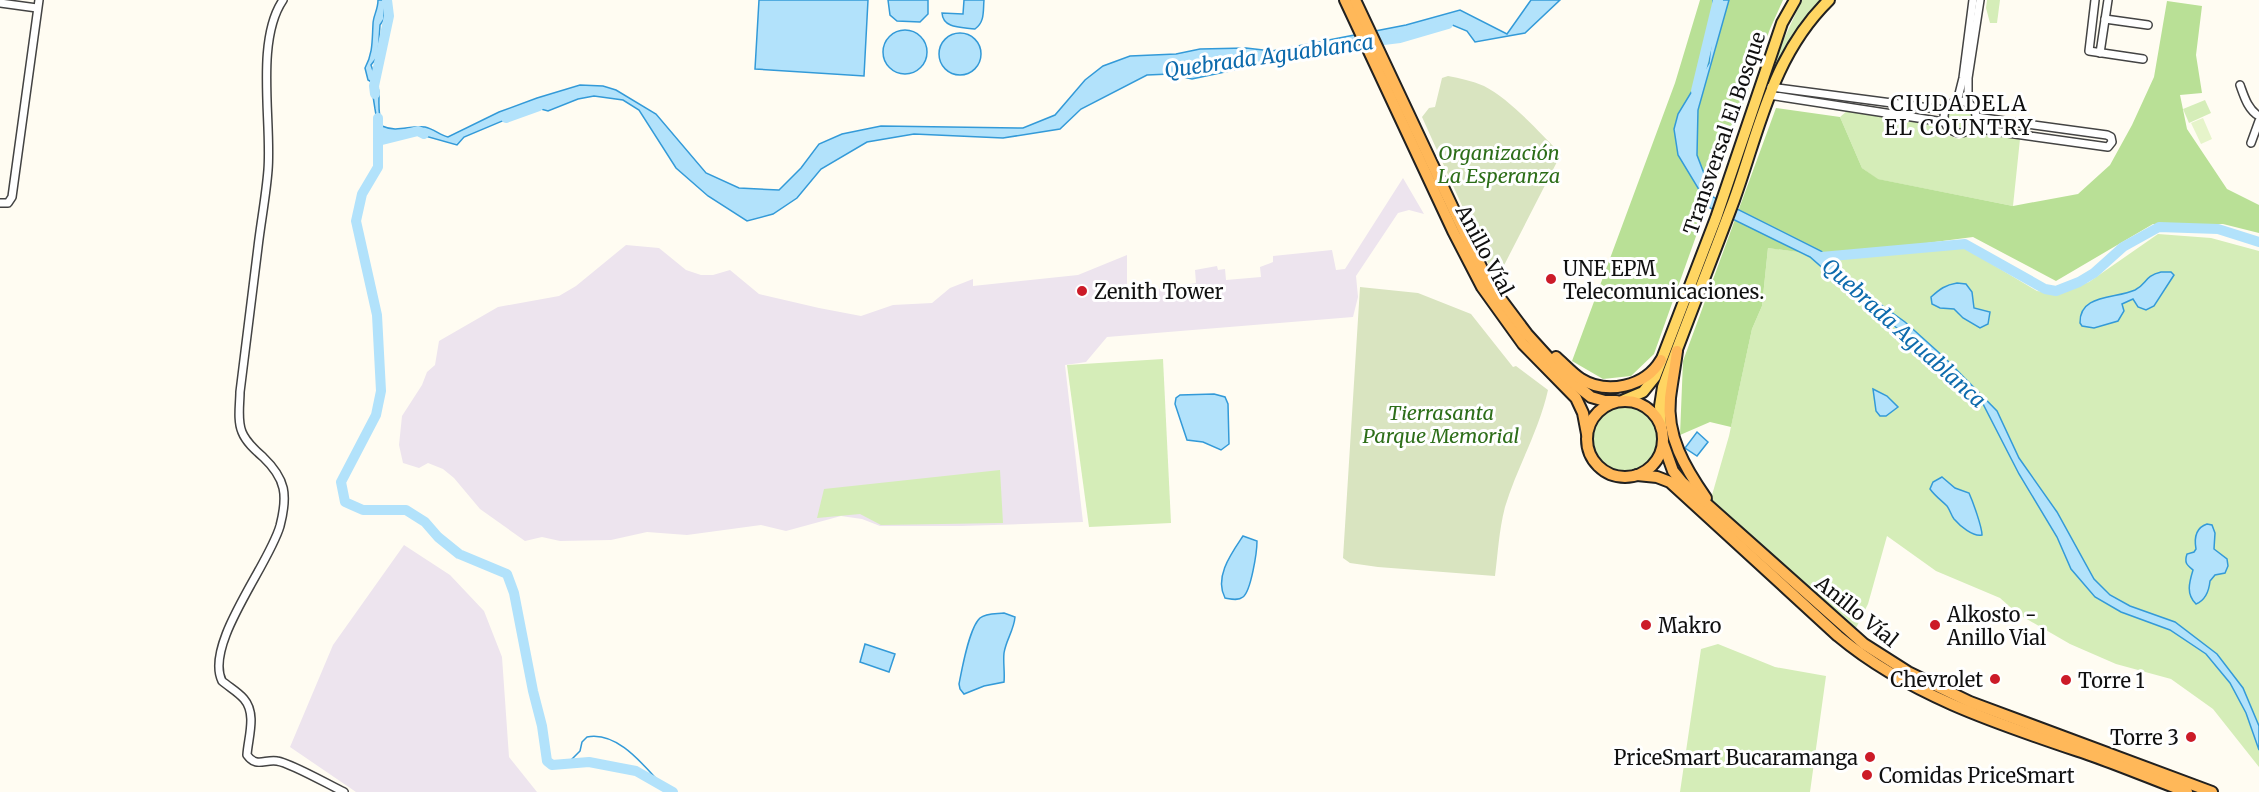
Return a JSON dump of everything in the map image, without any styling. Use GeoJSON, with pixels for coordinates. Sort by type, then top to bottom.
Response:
{"type":"FeatureCollection","features":[{"type":"Feature","properties":{"kind":"highway","name":"Anillo Víal"},"geometry":{"type":"LineString","coordinates":[[1345,0],[1359,17]]}},
{"type":"Feature","properties":{"kind":"highway","name":"Anillo Víal"},"geometry":{"type":"LineString","coordinates":[[1355,0],[1359,17],[1374,49],[1485,275],[1527,334],[1566,377],[1582,391],[1600,400],[1620,401]]}},
{"type":"Feature","properties":{"kind":"highway","name":"Anillo Víal"},"geometry":{"type":"LineString","coordinates":[[1374,49],[1453,231],[1482,287],[1523,344],[1576,398],[1583,414],[1587,434]]}},
{"type":"Feature","properties":{"kind":"highway"},"geometry":{"type":"LineString","coordinates":[[1538,345],[1548,350],[1579,378],[1601,386],[1617,387],[1639,381],[1661,360]]}},
{"type":"Feature","properties":{"kind":"highway"},"geometry":{"type":"LineString","coordinates":[[1677,351],[1670,397],[1670,423],[1674,439],[1693,480],[1723,520]]}},
{"type":"Feature","properties":{"kind":"highway"},"geometry":{"type":"LineString","coordinates":[[1620,401],[1636,402],[1647,407],[1656,415],[1661,426],[1663,443],[1659,457],[1653,465],[1637,475],[1621,477],[1601,468],[1591,456],[1587,434],[1596,413],[1605,406],[1620,401]]}},
{"type":"Feature","properties":{"kind":"highway","name":"Anillo Víal"},"geometry":{"type":"LineString","coordinates":[[1663,443],[1668,462],[1676,476],[1723,520],[1856,638],[1908,672],[1970,702],[2212,792]]}},
{"type":"Feature","properties":{"kind":"highway","name":"Anillo Víal"},"geometry":{"type":"LineString","coordinates":[[1637,475],[1657,477],[1674,485],[1838,636],[1891,674],[1938,699],[1994,722],[2187,792]]}},
{"type":"Feature","properties":{"kind":"main road","name":"Transversal El Bosque"},"geometry":{"type":"LineString","coordinates":[[1661,426],[1661,399],[1729,196],[1782,23],[1795,0]]}},
{"type":"Feature","properties":{"kind":"main road","name":"Transversal El Bosque"},"geometry":{"type":"LineString","coordinates":[[1729,196],[1770,91],[1795,42],[1813,16],[1829,0]]}},
{"type":"Feature","properties":{"kind":"main road","name":"Transversal El Bosque"},"geometry":{"type":"LineString","coordinates":[[1620,401],[1639,395],[1652,382],[1721,220]]}},
{"type":"Feature","properties":{"kind":"street"},"geometry":{"type":"LineString","coordinates":[[283,0],[276,9],[269,42],[268,169],[240,392],[239,422],[243,434],[283,482],[282,516],[270,549],[228,627],[219,668],[222,681],[245,700],[249,708],[250,728],[247,755],[250,759],[255,763],[279,761],[327,789],[344,792]]}},
{"type":"Feature","properties":{"kind":"street"},"geometry":{"type":"LineString","coordinates":[[1957,102],[1963,78],[1973,0]]}},
{"type":"Feature","properties":{"kind":"street"},"geometry":{"type":"LineString","coordinates":[[1968,104],[1968,78],[1980,0]]}},
{"type":"Feature","properties":{"kind":"street"},"geometry":{"type":"LineString","coordinates":[[2095,0],[2089,51],[2143,59]]}},
{"type":"Feature","properties":{"kind":"street"},"geometry":{"type":"LineString","coordinates":[[2100,53],[2108,0]]}},
{"type":"Feature","properties":{"kind":"street"},"geometry":{"type":"LineString","coordinates":[[0,3],[38,4],[12,197],[8,203],[0,203]]}},
{"type":"Feature","properties":{"kind":"street"},"geometry":{"type":"LineString","coordinates":[[2105,19],[2148,25]]}},
{"type":"Feature","properties":{"kind":"street"},"geometry":{"type":"LineString","coordinates":[[2240,85],[2248,106],[2259,116]]}},
{"type":"Feature","properties":{"kind":"street"},"geometry":{"type":"LineString","coordinates":[[1770,91],[1945,110]]}},
{"type":"Feature","properties":{"kind":"street"},"geometry":{"type":"LineString","coordinates":[[1770,91],[1944,122],[1951,131],[1958,133],[1972,128],[1976,117],[1974,110],[1968,104],[1957,102],[1950,104],[1945,110],[1944,122]]}},
{"type":"Feature","properties":{"kind":"street"},"geometry":{"type":"LineString","coordinates":[[1972,128],[2108,147],[2112,142],[2111,137],[2107,135],[1976,117]]}},
{"type":"Feature","properties":{"kind":"street"},"geometry":{"type":"LineString","coordinates":[[2252,142],[2259,122]]}},
{"type":"Feature","properties":{"kind":"shaded area"},"geometry":{"type":"Polygon","coordinates":[[[1403,178],[1424,214],[1409,210],[1398,213],[1356,276],[1358,297],[1353,317],[1107,337],[1086,362],[1065,365],[1083,522],[880,526],[862,519],[841,516],[786,531],[761,525],[687,535],[647,532],[611,540],[560,541],[542,537],[525,541],[480,509],[454,478],[443,469],[428,463],[419,468],[403,463],[399,445],[402,416],[422,385],[427,372],[435,365],[439,341],[498,307],[559,296],[576,286],[626,245],[659,248],[686,270],[701,275],[713,275],[730,270],[759,294],[861,316],[893,305],[932,303],[950,288],[973,279],[973,286],[1078,275],[1127,255],[1127,294],[1196,283],[1195,270],[1217,266],[1218,270],[1225,269],[1226,280],[1261,277],[1260,267],[1273,262],[1273,256],[1332,250],[1336,270],[1345,269],[1403,178]]]}},
{"type":"Feature","properties":{"kind":"shaded area"},"geometry":{"type":"Polygon","coordinates":[[[404,545],[450,575],[484,611],[502,657],[509,757],[537,792],[356,792],[290,747],[333,645],[404,545]]]}},
{"type":"Feature","properties":{"kind":"green space"},"geometry":{"type":"Polygon","coordinates":[[[1700,0],[1783,0],[1770,29],[1654,354],[1631,376],[1603,379],[1572,361],[1675,83],[1700,0]]]}},
{"type":"Feature","properties":{"kind":"green space"},"geometry":{"type":"Polygon","coordinates":[[[1802,0],[1823,0],[1803,23],[1763,97],[1777,54],[1802,0]]]}},
{"type":"Feature","properties":{"kind":"green space"},"geometry":{"type":"Polygon","coordinates":[[[1987,0],[2000,0],[1997,23],[1990,23],[1986,8],[1987,0]]]}},
{"type":"Feature","properties":{"kind":"green space"},"geometry":{"type":"Polygon","coordinates":[[[2167,1],[2202,6],[2196,55],[2202,93],[2180,95],[2187,129],[2227,189],[2259,205],[2259,233],[2223,224],[2153,224],[2056,281],[1973,237],[1827,256],[1768,248],[1762,306],[1752,329],[1731,427],[1710,422],[1680,435],[1683,361],[1776,108],[1840,117],[1862,168],[1878,179],[2013,206],[2078,194],[2110,165],[2132,125],[2154,77],[2167,1]]]}},
{"type":"Feature","properties":{"kind":"green space","name":"Organización La Esperanza"},"geometry":{"type":"Polygon","coordinates":[[[1448,76],[1484,86],[1494,92],[1524,117],[1561,154],[1496,281],[1422,117],[1429,108],[1435,107],[1442,78],[1448,76]]]}},
{"type":"Feature","properties":{"kind":"green space"},"geometry":{"type":"Polygon","coordinates":[[[2205,100],[2211,113],[2189,123],[2183,109],[2205,100]]]}},
{"type":"Feature","properties":{"kind":"green space"},"geometry":{"type":"Polygon","coordinates":[[[1960,106],[1965,107],[1971,113],[1971,123],[1965,129],[1960,130],[1955,129],[1949,123],[1948,118],[1949,113],[1955,107],[1960,106]]]}},
{"type":"Feature","properties":{"kind":"green space"},"geometry":{"type":"Polygon","coordinates":[[[1847,111],[1940,124],[1943,134],[1959,139],[1973,134],[2020,139],[2013,206],[1877,179],[1862,168],[1840,117],[1847,111]]]}},
{"type":"Feature","properties":{"kind":"green space"},"geometry":{"type":"Polygon","coordinates":[[[2203,118],[2212,139],[2201,144],[2191,123],[2203,118]]]}},
{"type":"Feature","properties":{"kind":"green space"},"geometry":{"type":"Polygon","coordinates":[[[2158,234],[2211,238],[2259,251],[2259,726],[2243,688],[2175,623],[2130,606],[2110,595],[2094,579],[2057,512],[2019,458],[1997,411],[1946,359],[1828,258],[1852,253],[1963,247],[2037,291],[2060,294],[2089,282],[2158,234]]]}},
{"type":"Feature","properties":{"kind":"green space"},"geometry":{"type":"Polygon","coordinates":[[[1768,248],[1799,252],[1810,257],[1851,293],[1914,341],[1983,404],[2019,474],[2057,537],[2071,569],[2121,612],[2170,630],[2206,654],[2230,683],[2246,713],[2259,750],[2259,767],[2213,709],[2171,679],[2116,664],[2070,644],[2018,614],[2000,598],[1936,571],[1887,536],[1868,604],[1852,636],[1708,509],[1729,436],[1752,329],[1762,306],[1768,248]]]}},
{"type":"Feature","properties":{"kind":"green space","name":"Tierrasanta Parque Memorial"},"geometry":{"type":"Polygon","coordinates":[[[1360,287],[1418,293],[1471,314],[1513,367],[1516,366],[1548,390],[1539,420],[1505,507],[1495,576],[1378,567],[1350,563],[1343,558],[1360,287]]]}},
{"type":"Feature","properties":{"kind":"green space"},"geometry":{"type":"Polygon","coordinates":[[[1163,359],[1171,523],[1089,527],[1067,365],[1163,359]]]}},
{"type":"Feature","properties":{"kind":"green space"},"geometry":{"type":"Polygon","coordinates":[[[1625,407],[1643,413],[1651,421],[1657,439],[1651,457],[1643,465],[1625,471],[1607,465],[1599,457],[1593,439],[1599,421],[1607,413],[1625,407]]]}},
{"type":"Feature","properties":{"kind":"green space"},"geometry":{"type":"Polygon","coordinates":[[[1000,470],[1003,523],[881,525],[860,514],[817,518],[824,489],[1000,470]]]}},
{"type":"Feature","properties":{"kind":"green space"},"geometry":{"type":"Polygon","coordinates":[[[1718,644],[1775,667],[1826,676],[1810,792],[1680,792],[1701,649],[1718,644]]]}},
{"type":"Feature","properties":{"kind":"water"},"geometry":{"type":"Polygon","coordinates":[[[378,0],[384,0],[384,19],[380,25],[378,56],[371,65],[378,87],[382,126],[393,129],[425,127],[448,137],[499,112],[537,98],[580,85],[603,86],[616,90],[656,114],[706,173],[739,188],[779,190],[801,168],[819,144],[842,134],[881,126],[1023,128],[1055,115],[1085,80],[1103,66],[1130,56],[1176,54],[1200,49],[1246,48],[1272,51],[1406,25],[1460,10],[1507,34],[1531,0],[1560,0],[1525,33],[1475,42],[1467,31],[1450,24],[1192,79],[1170,74],[1147,75],[1081,109],[1060,129],[1003,138],[914,134],[867,142],[821,169],[797,198],[773,214],[747,221],[708,196],[676,168],[639,110],[623,100],[594,96],[578,99],[548,111],[541,109],[526,111],[464,137],[457,145],[411,132],[383,141],[384,137],[376,123],[373,83],[368,80],[365,68],[371,52],[373,21],[378,0]]]}},
{"type":"Feature","properties":{"kind":"water"},"geometry":{"type":"Polygon","coordinates":[[[759,0],[868,0],[864,76],[755,69],[759,0]]]}},
{"type":"Feature","properties":{"kind":"water"},"geometry":{"type":"Polygon","coordinates":[[[888,0],[928,0],[928,14],[920,22],[897,21],[890,15],[888,0]]]}},
{"type":"Feature","properties":{"kind":"water"},"geometry":{"type":"Polygon","coordinates":[[[964,0],[984,0],[982,20],[975,29],[949,25],[943,18],[942,13],[963,14],[964,0]]]}},
{"type":"Feature","properties":{"kind":"water"},"geometry":{"type":"Polygon","coordinates":[[[1713,0],[1729,0],[1698,110],[1697,155],[1713,197],[1821,251],[1869,296],[1905,322],[1946,359],[1997,411],[2019,458],[2057,512],[2094,579],[2110,595],[2130,606],[2175,622],[2217,654],[2243,688],[2259,726],[2259,750],[2246,713],[2230,683],[2206,654],[2170,630],[2121,612],[2095,597],[2071,569],[2057,537],[2019,474],[1983,404],[1914,341],[1851,293],[1810,257],[1710,208],[1678,155],[1674,129],[1678,114],[1709,63],[1713,0]]]}},
{"type":"Feature","properties":{"kind":"water"},"geometry":{"type":"Polygon","coordinates":[[[905,30],[921,36],[927,52],[921,68],[905,74],[889,68],[883,52],[889,36],[905,30]]]}},
{"type":"Feature","properties":{"kind":"water"},"geometry":{"type":"Polygon","coordinates":[[[960,33],[968,34],[975,39],[980,46],[980,62],[975,69],[968,74],[960,75],[952,74],[945,69],[940,62],[939,54],[940,46],[945,39],[952,34],[960,33]]]}},
{"type":"Feature","properties":{"kind":"water"},"geometry":{"type":"Polygon","coordinates":[[[2161,272],[2171,272],[2174,275],[2154,306],[2146,310],[2138,307],[2133,299],[2122,304],[2124,311],[2118,321],[2094,328],[2082,326],[2080,323],[2085,307],[2092,302],[2135,290],[2148,278],[2161,272]]]}},
{"type":"Feature","properties":{"kind":"water"},"geometry":{"type":"Polygon","coordinates":[[[1957,283],[1966,284],[1972,292],[1974,308],[1990,312],[1988,324],[1980,328],[1963,318],[1954,309],[1940,308],[1932,304],[1931,297],[1934,294],[1946,286],[1957,283]]]}},
{"type":"Feature","properties":{"kind":"water"},"geometry":{"type":"Polygon","coordinates":[[[1873,389],[1887,396],[1898,407],[1886,416],[1880,416],[1876,411],[1873,389]]]}},
{"type":"Feature","properties":{"kind":"water"},"geometry":{"type":"Polygon","coordinates":[[[1214,394],[1225,397],[1228,404],[1229,444],[1221,450],[1203,442],[1187,440],[1175,404],[1176,398],[1180,395],[1214,394]]]}},
{"type":"Feature","properties":{"kind":"water"},"geometry":{"type":"Polygon","coordinates":[[[1697,432],[1708,442],[1697,456],[1685,448],[1697,432]]]}},
{"type":"Feature","properties":{"kind":"water"},"geometry":{"type":"Polygon","coordinates":[[[1942,477],[1955,488],[1969,493],[1982,535],[1971,533],[1960,525],[1947,506],[1930,489],[1933,482],[1942,477]]]}},
{"type":"Feature","properties":{"kind":"water"},"geometry":{"type":"Polygon","coordinates":[[[2207,524],[2212,525],[2215,533],[2214,549],[2227,559],[2228,566],[2225,573],[2215,575],[2210,581],[2205,598],[2196,604],[2190,592],[2193,570],[2187,564],[2186,557],[2196,549],[2195,537],[2200,528],[2207,524]]]}},
{"type":"Feature","properties":{"kind":"water"},"geometry":{"type":"Polygon","coordinates":[[[1243,536],[1257,541],[1251,580],[1243,597],[1225,598],[1221,582],[1225,566],[1243,536]]]}},
{"type":"Feature","properties":{"kind":"water"},"geometry":{"type":"Polygon","coordinates":[[[1004,613],[1015,617],[1004,653],[1004,682],[984,686],[964,694],[959,684],[972,630],[980,618],[985,615],[1004,613]]]}},
{"type":"Feature","properties":{"kind":"water"},"geometry":{"type":"Polygon","coordinates":[[[865,644],[895,654],[889,672],[860,662],[865,644]]]}},
{"type":"Feature","properties":{"kind":"waterway","name":"Quebrada Aguablanca"},"geometry":{"type":"LineString","coordinates":[[375,94],[374,86],[389,16],[387,0]]}},
{"type":"Feature","properties":{"kind":"waterway","name":"Quebrada Aguablanca"},"geometry":{"type":"LineString","coordinates":[[1696,91],[1718,0]]}},
{"type":"Feature","properties":{"kind":"waterway","name":"Quebrada Aguablanca"},"geometry":{"type":"LineString","coordinates":[[1367,42],[1400,38],[1448,24]]}},
{"type":"Feature","properties":{"kind":"waterway","name":"Quebrada Aguablanca"},"geometry":{"type":"LineString","coordinates":[[506,118],[539,106]]}},
{"type":"Feature","properties":{"kind":"waterway"},"geometry":{"type":"LineString","coordinates":[[378,118],[378,167],[362,194],[356,221],[377,315],[381,391],[376,415],[341,482],[345,502],[363,510],[406,510],[425,522],[438,537],[459,554],[507,574],[514,593],[542,726],[547,761],[552,765],[589,762],[636,771],[673,792]]}},
{"type":"Feature","properties":{"kind":"waterway","name":"Quebrada Aguablanca"},"geometry":{"type":"LineString","coordinates":[[378,141],[418,131],[424,134]]}},
{"type":"Feature","properties":{"kind":"waterway"},"geometry":{"type":"LineString","coordinates":[[1821,257],[1965,244],[2045,289],[2056,291],[2094,273],[2123,247],[2159,227],[2218,229],[2259,242]]}},
{"type":"Feature","properties":{"kind":"waterway"},"geometry":{"type":"LineString","coordinates":[[567,764],[580,751],[582,742],[587,737],[609,739],[630,752],[663,786]]}},
{"type":"Feature","properties":{"kind":"place","name":"UNE EPM Telecomunicaciones."},"geometry":{"type":"Point","coordinates":[1551,279]}},
{"type":"Feature","properties":{"kind":"place","name":"Zenith Tower"},"geometry":{"type":"Point","coordinates":[1082,291]}},
{"type":"Feature","properties":{"kind":"place","name":"Makro"},"geometry":{"type":"Point","coordinates":[1646,625]}},
{"type":"Feature","properties":{"kind":"place","name":"Alkosto - Anillo Vial"},"geometry":{"type":"Point","coordinates":[1935,625]}},
{"type":"Feature","properties":{"kind":"place","name":"Chevrolet"},"geometry":{"type":"Point","coordinates":[1995,679]}},
{"type":"Feature","properties":{"kind":"place","name":"Torre 1"},"geometry":{"type":"Point","coordinates":[2066,680]}},
{"type":"Feature","properties":{"kind":"place","name":"Torre 3"},"geometry":{"type":"Point","coordinates":[2191,737]}},
{"type":"Feature","properties":{"kind":"place","name":"PriceSmart Bucaramanga"},"geometry":{"type":"Point","coordinates":[1870,757]}},
{"type":"Feature","properties":{"kind":"place","name":"Comidas PriceSmart"},"geometry":{"type":"Point","coordinates":[1867,775]}},
{"type":"Feature","properties":{"kind":"district","name":"CIUDADELA EL COUNTRY"},"geometry":{"type":"Point","coordinates":[1959,115]}}]}
